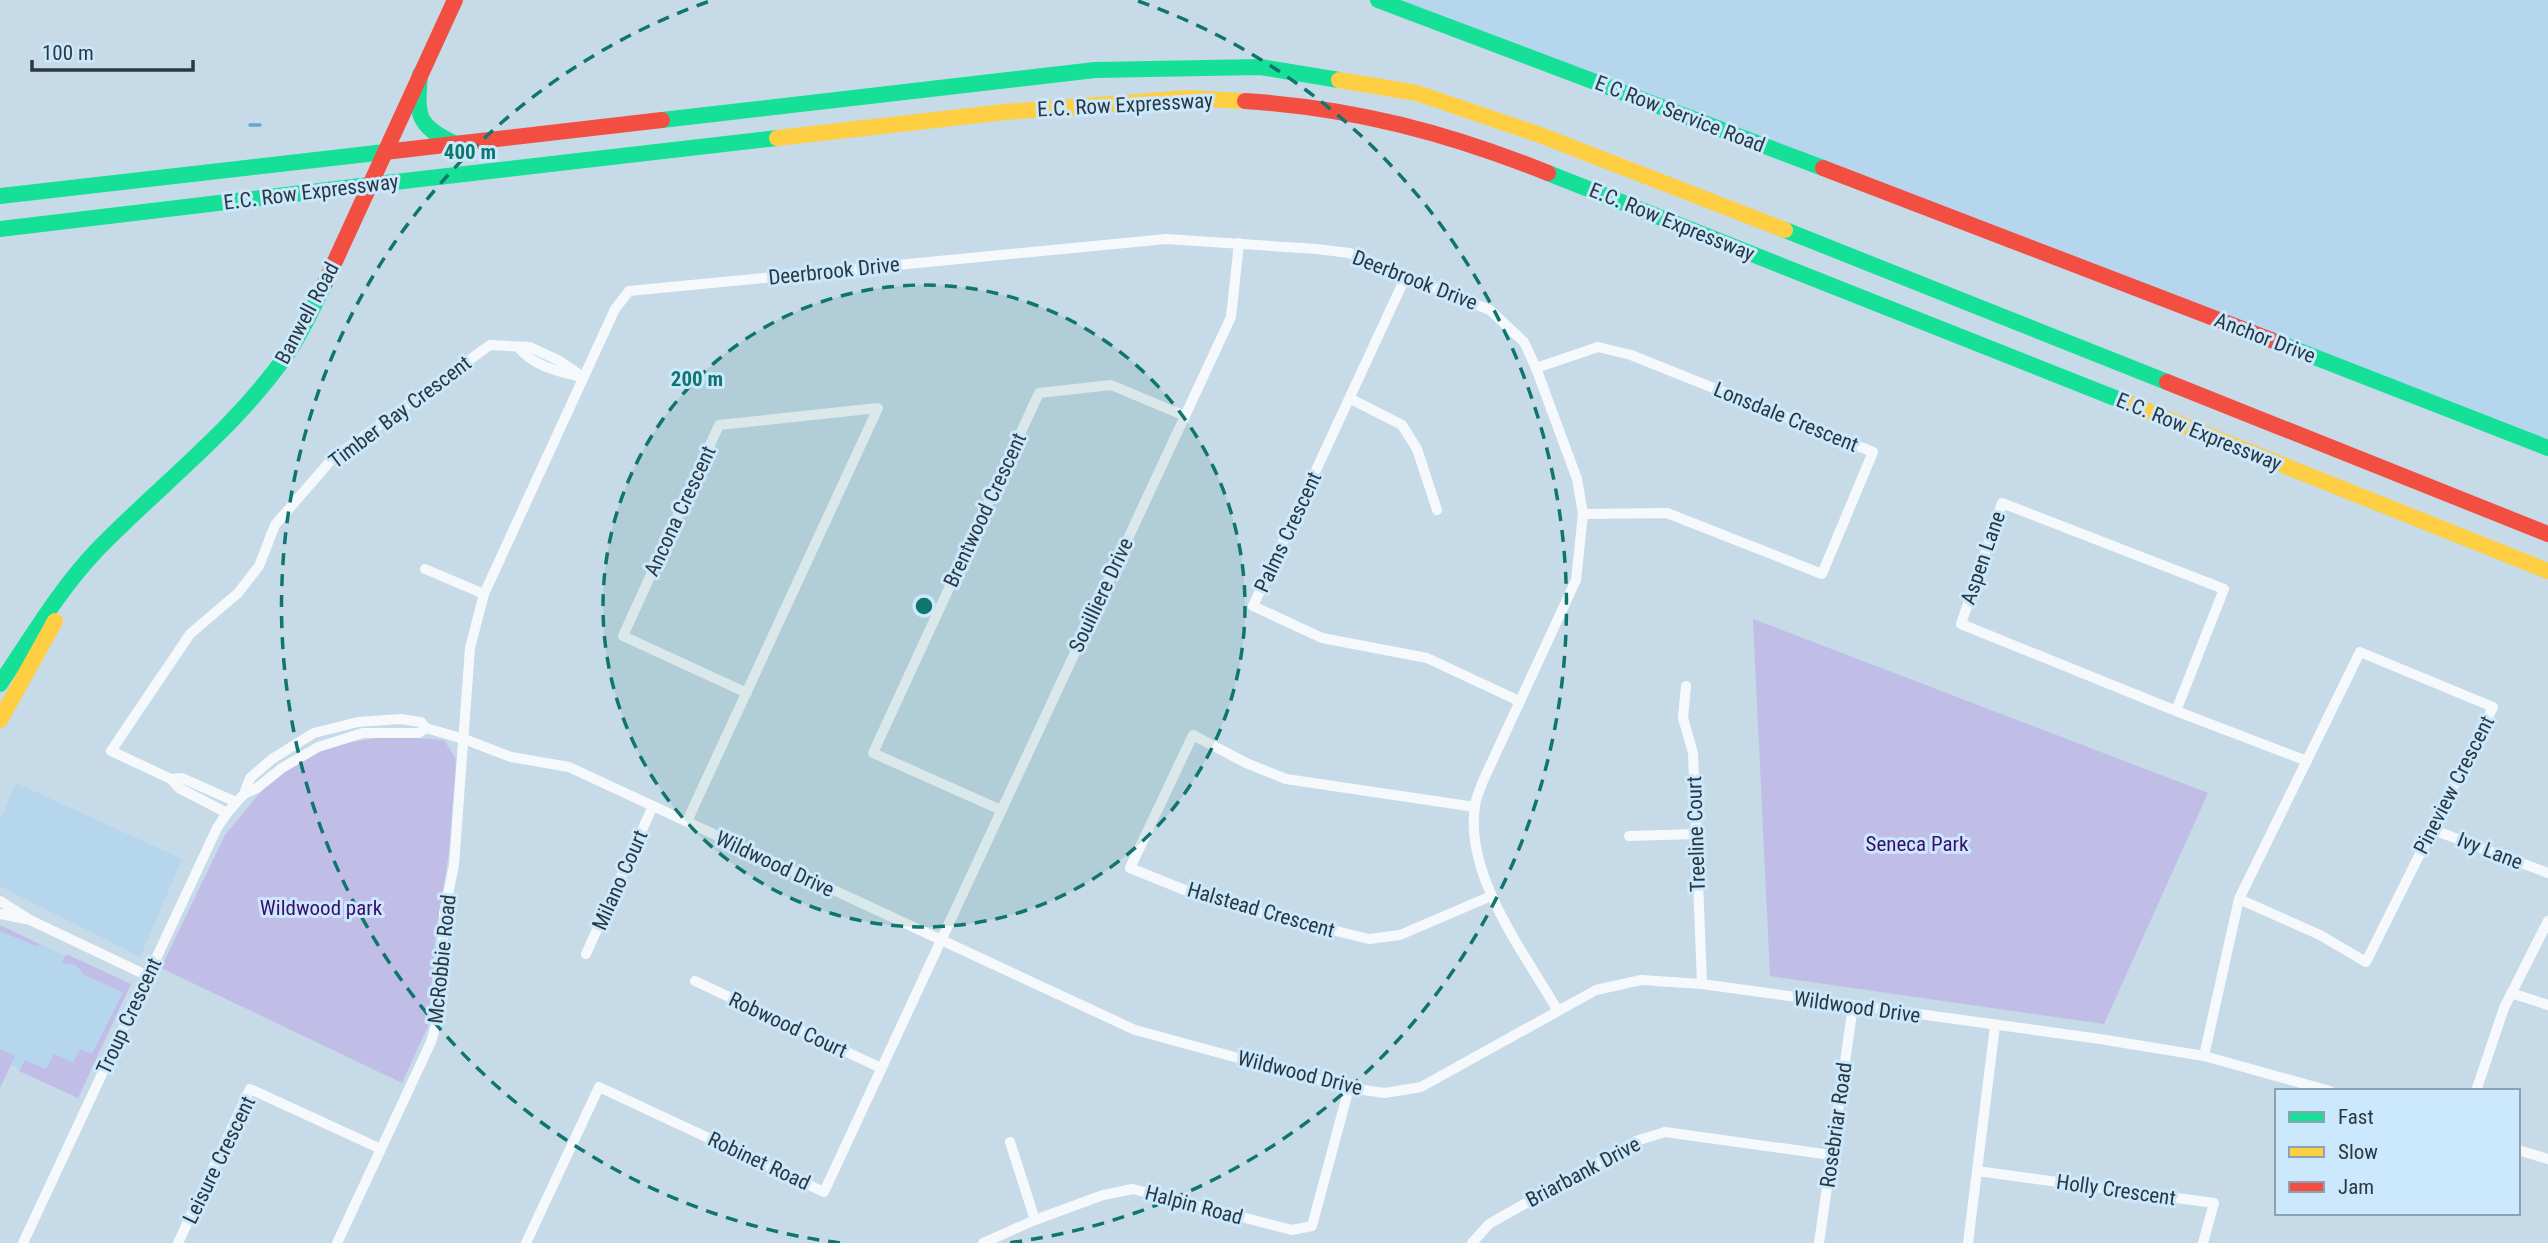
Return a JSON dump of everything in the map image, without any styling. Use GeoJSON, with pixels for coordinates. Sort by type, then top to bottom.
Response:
{"type":"FeatureCollection","features":[{"type":"Feature","properties":{"kind":"main road","name":"Banwell Road"},"geometry":{"type":"LineString","coordinates":[[0,720],[80,572],[97,550],[237,415],[289,352],[334,265],[455,0]]}},
{"type":"Feature","properties":{"kind":"main road","name":"E C Row Service Road"},"geometry":{"type":"LineString","coordinates":[[1378,0],[1982,228]]}},
{"type":"Feature","properties":{"kind":"main road","name":"E.C. Row Expressway"},"geometry":{"type":"LineString","coordinates":[[0,196],[1095,69],[1260,67],[1417,93],[1540,135],[2548,534]]}},
{"type":"Feature","properties":{"kind":"main road"},"geometry":{"type":"LineString","coordinates":[[421,74],[418,109],[422,123],[434,134],[456,144]]}},
{"type":"Feature","properties":{"kind":"main road","name":"E.C. Row Expressway"},"geometry":{"type":"LineString","coordinates":[[0,229],[1005,112],[1188,98],[1291,104],[1389,120],[1497,152],[2548,571]]}},
{"type":"Feature","properties":{"kind":"main road","name":"Anchor Drive"},"geometry":{"type":"LineString","coordinates":[[1982,228],[2548,449]]}},
{"type":"Feature","properties":{"kind":"main road","name":"Banwell Road"},"geometry":{"type":"LineString","coordinates":[[0,684],[66,585],[80,572]]}},
{"type":"Feature","properties":{"kind":"street","name":"Deerbrook Drive"},"geometry":{"type":"LineString","coordinates":[[583,377],[615,309],[629,291],[1166,239],[1349,253],[1490,310],[1524,342],[1536,368],[1577,479],[1584,514],[1576,580],[1483,781],[1475,807],[1475,849],[1490,896],[1558,1011]]}},
{"type":"Feature","properties":{"kind":"street","name":"Souilliere Drive"},"geometry":{"type":"LineString","coordinates":[[940,941],[1231,317],[1239,243]]}},
{"type":"Feature","properties":{"kind":"street","name":"Palms Crescent"},"geometry":{"type":"LineString","coordinates":[[1406,276],[1253,606],[1322,638],[1427,658],[1519,701]]}},
{"type":"Feature","properties":{"kind":"street","name":"Timber Bay Crescent"},"geometry":{"type":"LineString","coordinates":[[227,813],[179,788],[171,779],[111,751],[190,634],[237,593],[259,566],[275,525],[332,459],[490,345],[518,346],[526,357],[555,370],[583,377]]}},
{"type":"Feature","properties":{"kind":"street","name":"Lonsdale Crescent"},"geometry":{"type":"LineString","coordinates":[[1536,368],[1598,347],[1631,355],[1873,452],[1822,574],[1667,513],[1584,514]]}},
{"type":"Feature","properties":{"kind":"street"},"geometry":{"type":"LineString","coordinates":[[464,739],[470,648],[484,594],[583,377]]}},
{"type":"Feature","properties":{"kind":"street","name":"Brentwood Crescent"},"geometry":{"type":"LineString","coordinates":[[1001,810],[873,753],[1039,393],[1111,385],[1185,416]]}},
{"type":"Feature","properties":{"kind":"street"},"geometry":{"type":"LineString","coordinates":[[1351,399],[1402,425],[1417,449],[1437,510]]}},
{"type":"Feature","properties":{"kind":"street","name":"Ancona Crescent"},"geometry":{"type":"LineString","coordinates":[[687,822],[747,693],[878,408],[719,425],[623,636],[747,693]]}},
{"type":"Feature","properties":{"kind":"street","name":"Aspen Lane"},"geometry":{"type":"LineString","coordinates":[[2176,711],[2224,589],[2002,502],[1961,624],[2176,711],[2307,761]]}},
{"type":"Feature","properties":{"kind":"street"},"geometry":{"type":"LineString","coordinates":[[425,569],[484,594]]}},
{"type":"Feature","properties":{"kind":"street","name":"Pineview Crescent"},"geometry":{"type":"LineString","coordinates":[[2204,1056],[2239,899],[2360,652],[2493,707],[2366,962],[2320,935],[2239,899]]}},
{"type":"Feature","properties":{"kind":"street","name":"Treeline Court"},"geometry":{"type":"LineString","coordinates":[[1686,686],[1683,718],[1693,753],[1702,984]]}},
{"type":"Feature","properties":{"kind":"street","name":"Wildwood Drive"},"geometry":{"type":"LineString","coordinates":[[426,728],[512,757],[569,767],[1135,1030],[1349,1088],[1385,1093],[1421,1087],[1596,990],[1641,980],[1702,984],[2100,1039],[2204,1056],[2323,1089]]}},
{"type":"Feature","properties":{"kind":"street","name":"Troup Crescent"},"geometry":{"type":"LineString","coordinates":[[23,1243],[217,828],[227,813],[240,798],[282,768],[318,747],[363,733],[419,733],[426,728]]}},
{"type":"Feature","properties":{"kind":"street","name":"Halstead Crescent"},"geometry":{"type":"LineString","coordinates":[[1475,807],[1286,779],[1193,735],[1130,868],[1212,901],[1369,939],[1400,935],[1490,896]]}},
{"type":"Feature","properties":{"kind":"street","name":"McRobbie Road"},"geometry":{"type":"LineString","coordinates":[[337,1243],[431,1042],[439,1014],[444,914],[454,865],[464,739]]}},
{"type":"Feature","properties":{"kind":"street","name":"Timber Bay Crescent"},"geometry":{"type":"LineString","coordinates":[[171,779],[183,778],[240,798]]}},
{"type":"Feature","properties":{"kind":"street","name":"Milano Court"},"geometry":{"type":"LineString","coordinates":[[586,954],[653,806]]}},
{"type":"Feature","properties":{"kind":"street","name":"Ivy Lane"},"geometry":{"type":"LineString","coordinates":[[2431,829],[2548,873]]}},
{"type":"Feature","properties":{"kind":"street"},"geometry":{"type":"LineString","coordinates":[[1629,836],[1696,834]]}},
{"type":"Feature","properties":{"kind":"street"},"geometry":{"type":"LineString","coordinates":[[0,901],[30,920],[148,975]]}},
{"type":"Feature","properties":{"kind":"street"},"geometry":{"type":"LineString","coordinates":[[0,914],[30,920]]}},
{"type":"Feature","properties":{"kind":"street"},"geometry":{"type":"LineString","coordinates":[[2477,1089],[2511,993],[2548,921]]}},
{"type":"Feature","properties":{"kind":"street","name":"Robinet Road"},"geometry":{"type":"LineString","coordinates":[[526,1243],[598,1087],[824,1192],[940,941]]}},
{"type":"Feature","properties":{"kind":"street","name":"Robwood Court"},"geometry":{"type":"LineString","coordinates":[[695,981],[881,1068]]}},
{"type":"Feature","properties":{"kind":"street"},"geometry":{"type":"LineString","coordinates":[[2511,993],[2548,1005]]}},
{"type":"Feature","properties":{"kind":"street","name":"Rosebriar Road"},"geometry":{"type":"LineString","coordinates":[[1819,1243],[1853,1006]]}},
{"type":"Feature","properties":{"kind":"street"},"geometry":{"type":"LineString","coordinates":[[1968,1243],[1995,1026]]}},
{"type":"Feature","properties":{"kind":"street","name":"Leisure Crescent"},"geometry":{"type":"LineString","coordinates":[[178,1243],[250,1088],[381,1149]]}},
{"type":"Feature","properties":{"kind":"street","name":"Halpin Road"},"geometry":{"type":"LineString","coordinates":[[983,1243],[1103,1195],[1133,1189],[1292,1230],[1312,1226],[1349,1088]]}},
{"type":"Feature","properties":{"kind":"street","name":"Briarbank Drive"},"geometry":{"type":"LineString","coordinates":[[1472,1243],[1489,1224],[1636,1141],[1665,1132],[1831,1155]]}},
{"type":"Feature","properties":{"kind":"street"},"geometry":{"type":"LineString","coordinates":[[1010,1142],[1035,1220]]}},
{"type":"Feature","properties":{"kind":"street"},"geometry":{"type":"LineString","coordinates":[[2520,1151],[2548,1159]]}},
{"type":"Feature","properties":{"kind":"street","name":"Holly Crescent"},"geometry":{"type":"LineString","coordinates":[[1977,1171],[2214,1203],[2203,1243]]}},
{"type":"Feature","properties":{"kind":"shaded area"},"geometry":{"type":"Polygon","coordinates":[[[1390,0],[2548,0],[2548,442],[1390,0]]]}},
{"type":"Feature","properties":{"kind":"shaded area"},"geometry":{"type":"Polygon","coordinates":[[[16,783],[182,859],[140,957],[0,886],[0,820],[16,783]]]}},
{"type":"Feature","properties":{"kind":"shaded area"},"geometry":{"type":"Polygon","coordinates":[[[0,925],[128,986],[75,1096],[0,1059],[0,925]]]}},
{"type":"Feature","properties":{"kind":"green space","name":"Seneca Park"},"geometry":{"type":"Polygon","coordinates":[[[1753,619],[2208,793],[2104,1024],[1770,976],[1753,619]]]}},
{"type":"Feature","properties":{"kind":"green space","name":"Wildwood park"},"geometry":{"type":"Polygon","coordinates":[[[390,736],[444,740],[456,759],[449,852],[435,941],[428,1026],[402,1083],[161,968],[225,835],[269,782],[327,746],[390,736]]]}},
{"type":"Feature","properties":{"kind":"green space"},"geometry":{"type":"Polygon","coordinates":[[[0,925],[41,945],[36,946],[0,931],[0,925]]]}},
{"type":"Feature","properties":{"kind":"green space"},"geometry":{"type":"Polygon","coordinates":[[[66,954],[131,984],[78,1098],[19,1071],[25,1060],[46,1069],[54,1054],[73,1063],[80,1049],[92,1054],[123,992],[84,975],[76,965],[62,963],[66,954]]]}},
{"type":"Feature","properties":{"kind":"green space"},"geometry":{"type":"Polygon","coordinates":[[[0,1049],[15,1056],[0,1088],[0,1049]]]}},
{"type":"Feature","properties":{"kind":"waterway"},"geometry":{"type":"LineString","coordinates":[[250,125],[260,125]]}},
{"type":"Feature","properties":{"kind":"traffic: fast"},"geometry":{"type":"LineString","coordinates":[[1378,0],[1823,168]]}},
{"type":"Feature","properties":{"kind":"traffic: fast"},"geometry":{"type":"LineString","coordinates":[[662,120],[1095,70],[1260,67],[1339,80]]}},
{"type":"Feature","properties":{"kind":"traffic: fast"},"geometry":{"type":"LineString","coordinates":[[420,74],[421,117],[432,130],[454,143]]}},
{"type":"Feature","properties":{"kind":"traffic: fast"},"geometry":{"type":"LineString","coordinates":[[369,185],[777,138]]}},
{"type":"Feature","properties":{"kind":"traffic: fast"},"geometry":{"type":"LineString","coordinates":[[0,196],[385,152]]}},
{"type":"Feature","properties":{"kind":"traffic: fast"},"geometry":{"type":"LineString","coordinates":[[1548,173],[2130,404]]}},
{"type":"Feature","properties":{"kind":"traffic: fast"},"geometry":{"type":"LineString","coordinates":[[0,229],[369,185]]}},
{"type":"Feature","properties":{"kind":"traffic: fast"},"geometry":{"type":"LineString","coordinates":[[1785,230],[2167,382]]}},
{"type":"Feature","properties":{"kind":"traffic: fast"},"geometry":{"type":"LineString","coordinates":[[0,684],[83,565],[221,432],[266,381],[298,337],[325,283]]}},
{"type":"Feature","properties":{"kind":"traffic: fast"},"geometry":{"type":"LineString","coordinates":[[2271,340],[2548,448]]}},
{"type":"Feature","properties":{"kind":"traffic: slow"},"geometry":{"type":"LineString","coordinates":[[1339,80],[1417,93],[1540,135],[1785,230]]}},
{"type":"Feature","properties":{"kind":"traffic: slow"},"geometry":{"type":"LineString","coordinates":[[777,138],[1005,112],[1188,98],[1245,101]]}},
{"type":"Feature","properties":{"kind":"traffic: slow"},"geometry":{"type":"LineString","coordinates":[[2130,404],[2548,571]]}},
{"type":"Feature","properties":{"kind":"traffic: slow"},"geometry":{"type":"LineString","coordinates":[[0,720],[55,621]]}},
{"type":"Feature","properties":{"kind":"traffic: jam"},"geometry":{"type":"LineString","coordinates":[[325,283],[455,0]]}},
{"type":"Feature","properties":{"kind":"traffic: jam"},"geometry":{"type":"LineString","coordinates":[[1245,101],[1324,110],[1400,125],[1437,134],[1548,173]]}},
{"type":"Feature","properties":{"kind":"traffic: jam"},"geometry":{"type":"LineString","coordinates":[[385,152],[662,120]]}},
{"type":"Feature","properties":{"kind":"traffic: jam"},"geometry":{"type":"LineString","coordinates":[[1823,168],[2271,340]]}},
{"type":"Feature","properties":{"kind":"traffic: jam"},"geometry":{"type":"LineString","coordinates":[[2167,382],[2548,534]]}}]}
